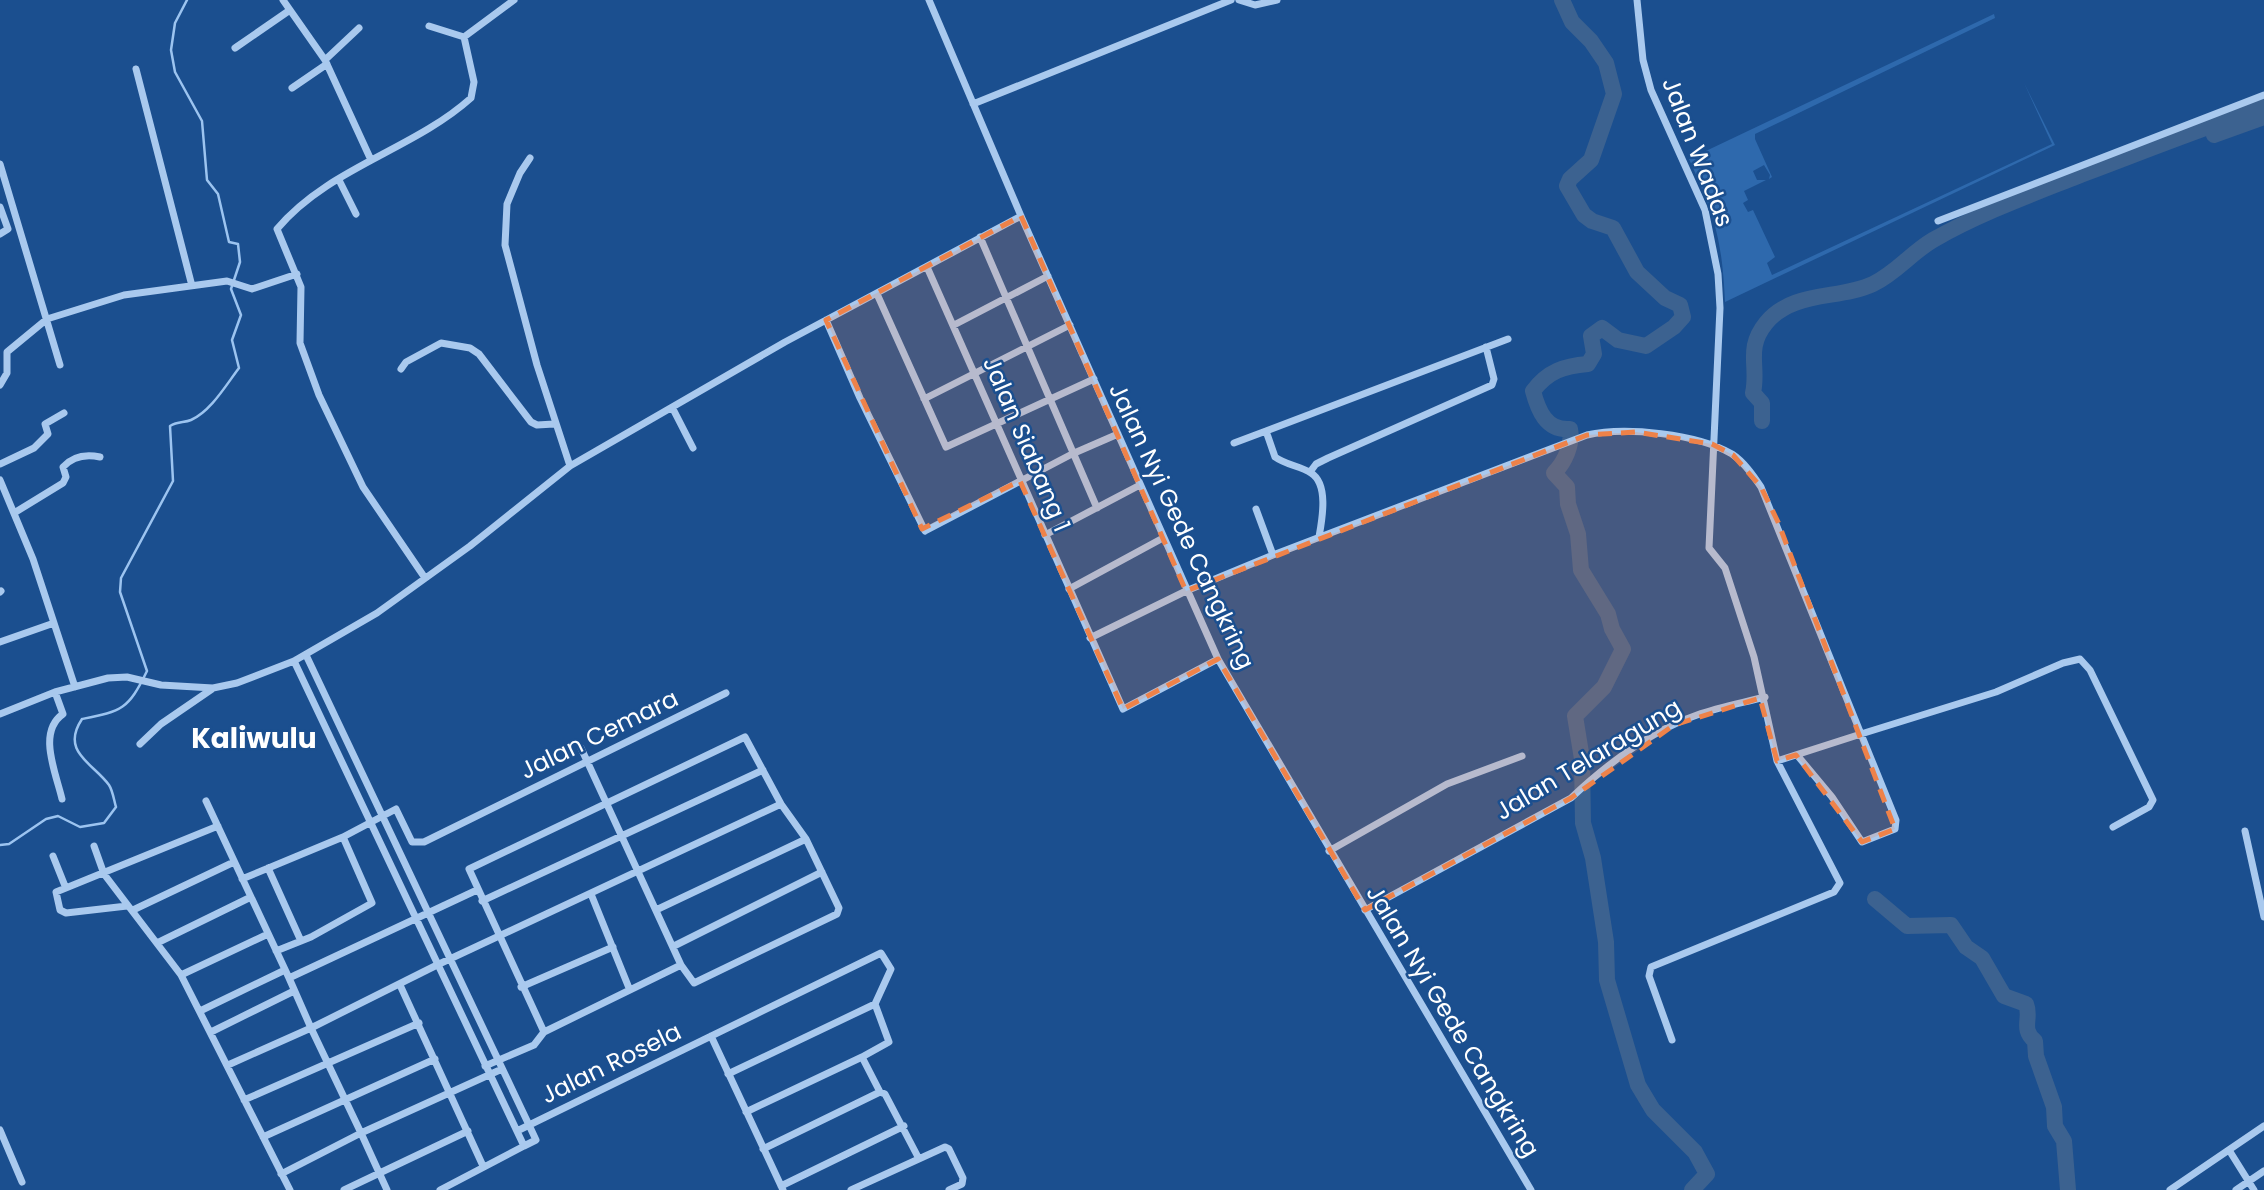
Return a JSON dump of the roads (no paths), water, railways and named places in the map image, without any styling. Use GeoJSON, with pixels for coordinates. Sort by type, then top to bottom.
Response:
{"type":"FeatureCollection","features":[{"type":"Feature","properties":{"kind":"street"},"geometry":{"type":"LineString","coordinates":[[283,0],[326,62],[371,160]]}},
{"type":"Feature","properties":{"kind":"street"},"geometry":{"type":"LineString","coordinates":[[429,26],[464,37],[491,20],[514,0]]}},
{"type":"Feature","properties":{"kind":"street","name":"Jalan Nyi Gede Cangkring"},"geometry":{"type":"LineString","coordinates":[[929,0],[1021,216],[1218,659],[1531,1190]]}},
{"type":"Feature","properties":{"kind":"street"},"geometry":{"type":"LineString","coordinates":[[973,104],[1231,0]]}},
{"type":"Feature","properties":{"kind":"street"},"geometry":{"type":"LineString","coordinates":[[1239,0],[1263,5],[1277,0]]}},
{"type":"Feature","properties":{"kind":"street","name":"Jalan Wadas"},"geometry":{"type":"LineString","coordinates":[[1637,0],[1643,60],[1651,90],[1704,210],[1713,242],[1720,308],[1709,548],[1725,568],[1765,697],[1763,709],[1777,761],[1840,886],[1834,892],[1651,967],[1649,976],[1672,1040]]}},
{"type":"Feature","properties":{"kind":"street"},"geometry":{"type":"LineString","coordinates":[[235,48],[290,10]]}},
{"type":"Feature","properties":{"kind":"street"},"geometry":{"type":"LineString","coordinates":[[292,88],[326,62],[359,28]]}},
{"type":"Feature","properties":{"kind":"street"},"geometry":{"type":"LineString","coordinates":[[425,578],[363,487],[319,395],[300,343],[302,295],[297,274],[277,229],[303,204],[371,160],[435,127],[471,98],[474,82],[464,37]]}},
{"type":"Feature","properties":{"kind":"street"},"geometry":{"type":"LineString","coordinates":[[136,69],[192,286]]}},
{"type":"Feature","properties":{"kind":"street"},"geometry":{"type":"LineString","coordinates":[[1938,222],[2264,95]]}},
{"type":"Feature","properties":{"kind":"street"},"geometry":{"type":"LineString","coordinates":[[530,158],[520,173],[508,204],[505,244],[554,424],[570,466]]}},
{"type":"Feature","properties":{"kind":"street"},"geometry":{"type":"LineString","coordinates":[[0,163],[60,365]]}},
{"type":"Feature","properties":{"kind":"street"},"geometry":{"type":"LineString","coordinates":[[339,180],[356,214]]}},
{"type":"Feature","properties":{"kind":"street"},"geometry":{"type":"LineString","coordinates":[[0,207],[8,229],[0,234]]}},
{"type":"Feature","properties":{"kind":"street"},"geometry":{"type":"LineString","coordinates":[[0,714],[55,692],[127,677],[161,685],[213,688],[237,683],[294,661],[377,613],[570,466],[633,433],[672,407],[826,320],[1021,216]]}},
{"type":"Feature","properties":{"kind":"street"},"geometry":{"type":"LineString","coordinates":[[980,237],[1048,400],[1097,508]]}},
{"type":"Feature","properties":{"kind":"street","name":"Jalan Siabang 1"},"geometry":{"type":"LineString","coordinates":[[927,267],[1123,709],[1218,659]]}},
{"type":"Feature","properties":{"kind":"street"},"geometry":{"type":"LineString","coordinates":[[0,385],[7,373],[7,352],[47,319],[124,295],[227,281],[253,289],[297,274]]}},
{"type":"Feature","properties":{"kind":"street"},"geometry":{"type":"LineString","coordinates":[[954,325],[1005,296],[1048,276]]}},
{"type":"Feature","properties":{"kind":"street"},"geometry":{"type":"LineString","coordinates":[[877,294],[946,447],[998,426],[1094,379]]}},
{"type":"Feature","properties":{"kind":"street"},"geometry":{"type":"LineString","coordinates":[[826,320],[923,530],[1072,454],[1118,434]]}},
{"type":"Feature","properties":{"kind":"street"},"geometry":{"type":"LineString","coordinates":[[924,399],[976,375],[1070,325]]}},
{"type":"Feature","properties":{"kind":"street"},"geometry":{"type":"LineString","coordinates":[[1234,443],[1508,339]]}},
{"type":"Feature","properties":{"kind":"street"},"geometry":{"type":"LineString","coordinates":[[401,369],[406,362],[441,343],[470,348],[479,354],[531,422],[537,425],[554,424]]}},
{"type":"Feature","properties":{"kind":"street"},"geometry":{"type":"LineString","coordinates":[[1310,472],[1316,464],[1328,458],[1492,385],[1494,379],[1486,347]]}},
{"type":"Feature","properties":{"kind":"street"},"geometry":{"type":"LineString","coordinates":[[672,407],[693,448]]}},
{"type":"Feature","properties":{"kind":"street"},"geometry":{"type":"LineString","coordinates":[[0,464],[34,448],[48,436],[45,424],[64,412]]}},
{"type":"Feature","properties":{"kind":"street"},"geometry":{"type":"LineString","coordinates":[[1266,431],[1275,457],[1310,472],[1321,488],[1319,537]]}},
{"type":"Feature","properties":{"kind":"street"},"geometry":{"type":"LineString","coordinates":[[1090,638],[1186,591],[1273,555],[1570,442],[1610,431],[1712,444],[1742,463],[1761,487],[1897,823],[1892,832],[1869,842],[1858,838],[1832,797],[1797,755]]}},
{"type":"Feature","properties":{"kind":"street"},"geometry":{"type":"LineString","coordinates":[[14,513],[63,483],[66,477],[63,467],[67,461],[86,454],[100,457]]}},
{"type":"Feature","properties":{"kind":"street"},"geometry":{"type":"LineString","coordinates":[[0,480],[75,687]]}},
{"type":"Feature","properties":{"kind":"street"},"geometry":{"type":"LineString","coordinates":[[1045,535],[1140,485]]}},
{"type":"Feature","properties":{"kind":"street"},"geometry":{"type":"LineString","coordinates":[[1256,509],[1273,555]]}},
{"type":"Feature","properties":{"kind":"street"},"geometry":{"type":"LineString","coordinates":[[1069,589],[1163,538]]}},
{"type":"Feature","properties":{"kind":"street"},"geometry":{"type":"LineString","coordinates":[[0,642],[54,623]]}},
{"type":"Feature","properties":{"kind":"street"},"geometry":{"type":"LineString","coordinates":[[306,655],[536,1140],[440,1190]]}},
{"type":"Feature","properties":{"kind":"street"},"geometry":{"type":"LineString","coordinates":[[1777,761],[1986,696],[2063,663],[2080,659],[2090,670],[2153,800],[2149,807],[2113,827]]}},
{"type":"Feature","properties":{"kind":"street"},"geometry":{"type":"LineString","coordinates":[[294,661],[524,1146]]}},
{"type":"Feature","properties":{"kind":"street"},"geometry":{"type":"LineString","coordinates":[[140,744],[161,724],[213,688]]}},
{"type":"Feature","properties":{"kind":"street"},"geometry":{"type":"LineString","coordinates":[[55,692],[63,714],[54,722],[50,740],[62,799]]}},
{"type":"Feature","properties":{"kind":"street","name":"Jalan Cemara"},"geometry":{"type":"LineString","coordinates":[[383,815],[396,809],[412,842],[418,844],[726,693]]}},
{"type":"Feature","properties":{"kind":"street","name":"Jalan Telaragung"},"geometry":{"type":"LineString","coordinates":[[1365,910],[1571,798],[1593,777],[1674,725],[1704,713],[1765,697]]}},
{"type":"Feature","properties":{"kind":"street"},"geometry":{"type":"LineString","coordinates":[[544,1032],[469,869],[607,803],[742,737],[748,741],[781,804],[806,839],[839,908],[837,914],[694,983],[681,965],[674,946],[656,910],[639,872],[607,803],[587,762],[581,748]]}},
{"type":"Feature","properties":{"kind":"street"},"geometry":{"type":"LineString","coordinates":[[1329,851],[1447,784],[1522,756]]}},
{"type":"Feature","properties":{"kind":"street"},"geometry":{"type":"LineString","coordinates":[[482,901],[763,770]]}},
{"type":"Feature","properties":{"kind":"street"},"geometry":{"type":"LineString","coordinates":[[206,800],[387,1190]]}},
{"type":"Feature","properties":{"kind":"street"},"geometry":{"type":"LineString","coordinates":[[228,1065],[781,804]]}},
{"type":"Feature","properties":{"kind":"street"},"geometry":{"type":"LineString","coordinates":[[242,879],[343,837],[383,815]]}},
{"type":"Feature","properties":{"kind":"street"},"geometry":{"type":"LineString","coordinates":[[218,826],[104,874],[65,887],[56,894],[61,912],[130,908],[234,862]]}},
{"type":"Feature","properties":{"kind":"street"},"geometry":{"type":"LineString","coordinates":[[2245,831],[2264,917]]}},
{"type":"Feature","properties":{"kind":"street"},"geometry":{"type":"LineString","coordinates":[[276,951],[301,941],[372,903],[343,837]]}},
{"type":"Feature","properties":{"kind":"street"},"geometry":{"type":"LineString","coordinates":[[656,910],[806,839]]}},
{"type":"Feature","properties":{"kind":"street"},"geometry":{"type":"LineString","coordinates":[[94,846],[104,874],[181,975],[290,1190]]}},
{"type":"Feature","properties":{"kind":"street"},"geometry":{"type":"LineString","coordinates":[[53,856],[65,887]]}},
{"type":"Feature","properties":{"kind":"street"},"geometry":{"type":"LineString","coordinates":[[268,869],[301,941]]}},
{"type":"Feature","properties":{"kind":"street"},"geometry":{"type":"LineString","coordinates":[[674,946],[822,872]]}},
{"type":"Feature","properties":{"kind":"street"},"geometry":{"type":"LineString","coordinates":[[289,978],[477,890]]}},
{"type":"Feature","properties":{"kind":"street"},"geometry":{"type":"LineString","coordinates":[[591,894],[629,988]]}},
{"type":"Feature","properties":{"kind":"street"},"geometry":{"type":"LineString","coordinates":[[157,943],[251,897]]}},
{"type":"Feature","properties":{"kind":"street"},"geometry":{"type":"LineString","coordinates":[[181,975],[268,934]]}},
{"type":"Feature","properties":{"kind":"street"},"geometry":{"type":"LineString","coordinates":[[522,987],[613,947]]}},
{"type":"Feature","properties":{"kind":"street","name":"Jalan Rosela"},"geometry":{"type":"LineString","coordinates":[[517,1131],[881,953],[891,969],[875,1004]]}},
{"type":"Feature","properties":{"kind":"street"},"geometry":{"type":"LineString","coordinates":[[485,1066],[534,1045],[544,1032],[629,988],[681,965]]}},
{"type":"Feature","properties":{"kind":"street"},"geometry":{"type":"LineString","coordinates":[[200,1011],[285,970]]}},
{"type":"Feature","properties":{"kind":"street"},"geometry":{"type":"LineString","coordinates":[[400,985],[484,1166]]}},
{"type":"Feature","properties":{"kind":"street"},"geometry":{"type":"LineString","coordinates":[[211,1032],[294,990]]}},
{"type":"Feature","properties":{"kind":"street"},"geometry":{"type":"LineString","coordinates":[[728,1074],[875,1004],[889,1042],[746,1112]]}},
{"type":"Feature","properties":{"kind":"street"},"geometry":{"type":"LineString","coordinates":[[244,1100],[419,1023]]}},
{"type":"Feature","properties":{"kind":"street"},"geometry":{"type":"LineString","coordinates":[[711,1036],[782,1188],[904,1126]]}},
{"type":"Feature","properties":{"kind":"street"},"geometry":{"type":"LineString","coordinates":[[862,1057],[880,1092],[885,1094],[904,1126],[918,1157]]}},
{"type":"Feature","properties":{"kind":"street"},"geometry":{"type":"LineString","coordinates":[[263,1137],[346,1102],[435,1059]]}},
{"type":"Feature","properties":{"kind":"street"},"geometry":{"type":"LineString","coordinates":[[281,1174],[360,1133],[502,1069]]}},
{"type":"Feature","properties":{"kind":"street"},"geometry":{"type":"LineString","coordinates":[[764,1149],[880,1092]]}},
{"type":"Feature","properties":{"kind":"street"},"geometry":{"type":"LineString","coordinates":[[2170,1190],[2264,1126]]}},
{"type":"Feature","properties":{"kind":"street"},"geometry":{"type":"LineString","coordinates":[[0,1130],[22,1181]]}},
{"type":"Feature","properties":{"kind":"street"},"geometry":{"type":"LineString","coordinates":[[344,1190],[468,1131]]}},
{"type":"Feature","properties":{"kind":"street"},"geometry":{"type":"LineString","coordinates":[[852,1190],[918,1157],[947,1147],[963,1178],[961,1184],[951,1190]]}},
{"type":"Feature","properties":{"kind":"street"},"geometry":{"type":"LineString","coordinates":[[2229,1150],[2254,1190]]}},
{"type":"Feature","properties":{"kind":"street"},"geometry":{"type":"LineString","coordinates":[[2236,1190],[2264,1171]]}},
{"type":"Feature","properties":{"kind":"waterway"},"geometry":{"type":"LineString","coordinates":[[0,845],[9,844],[46,819],[58,816],[80,827],[104,823],[116,807],[109,785],[77,749],[76,730],[82,719],[106,714],[122,707],[134,694],[147,671],[120,592],[121,578],[173,481],[170,426],[198,416],[218,397],[239,368],[232,340],[241,315],[231,289],[240,262],[238,244],[229,242],[218,194],[207,180],[202,121],[175,72],[171,50],[175,23],[187,0]]}},
{"type":"Feature","properties":{"kind":"waterway"},"geometry":{"type":"LineString","coordinates":[[1562,0],[1572,22],[1591,41],[1606,63],[1614,94],[1591,160],[1570,179],[1567,186],[1584,215],[1592,221],[1613,228],[1637,272],[1665,298],[1680,305],[1683,317],[1674,327],[1646,346],[1618,340],[1602,328],[1591,336],[1594,354],[1588,364],[1557,371],[1533,391],[1544,418],[1555,427],[1570,429],[1567,452],[1554,473],[1567,487],[1568,504],[1578,534],[1581,570],[1608,614],[1612,629],[1623,649],[1604,687],[1575,716],[1582,759],[1583,823],[1593,858],[1606,942],[1607,980],[1638,1085],[1653,1110],[1695,1152],[1707,1174],[1692,1190]]}},
{"type":"Feature","properties":{"kind":"waterway"},"geometry":{"type":"LineString","coordinates":[[1762,421],[1762,403],[1753,393],[1754,349],[1766,323],[1789,305],[1873,284],[1933,240],[1986,213],[2222,122],[2236,112],[2264,104]]}},
{"type":"Feature","properties":{"kind":"waterway"},"geometry":{"type":"LineString","coordinates":[[2214,135],[2264,117]]}},
{"type":"Feature","properties":{"kind":"waterway"},"geometry":{"type":"LineString","coordinates":[[1875,899],[1907,926],[1951,925],[1966,947],[1982,958],[2004,996],[2026,1004],[2028,1032],[2035,1041],[2036,1056],[2054,1107],[2055,1126],[2064,1141],[2068,1190]]}},
{"type":"Feature","properties":{"kind":"district","name":"Kaliwulu"},"geometry":{"type":"Point","coordinates":[254,738]}}]}
